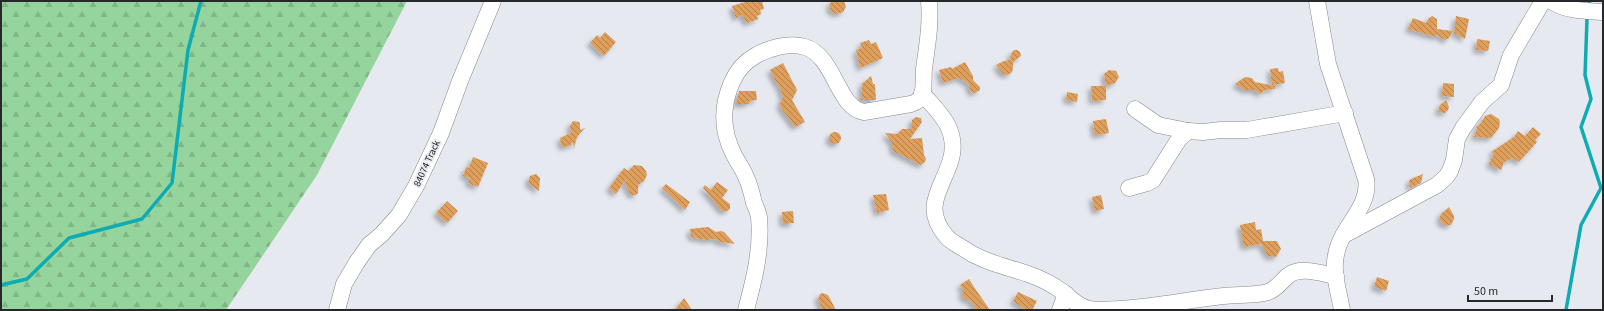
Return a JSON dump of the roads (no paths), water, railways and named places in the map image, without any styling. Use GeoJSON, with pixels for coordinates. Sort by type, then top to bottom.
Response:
{"type":"FeatureCollection","features":[{"type":"Feature","properties":{"kind":"street","name":"84074 Track"},"geometry":{"type":"LineString","coordinates":[[337,310],[344,284],[357,262],[369,246],[399,215],[416,186],[441,133],[460,81],[493,1]]}},
{"type":"Feature","properties":{"kind":"street"},"geometry":{"type":"LineString","coordinates":[[746,310],[755,274],[759,246],[759,217],[746,176],[734,155],[724,126],[725,103],[729,88],[734,78],[746,61],[764,51],[794,45],[805,47],[813,51],[827,65],[847,101],[856,110],[864,112],[911,104],[918,100],[922,93],[923,70],[930,31],[929,1]]}},
{"type":"Feature","properties":{"kind":"street"},"geometry":{"type":"LineString","coordinates":[[1317,1],[1328,64],[1345,113],[1367,187],[1363,202],[1344,235],[1335,255],[1336,276],[1342,310]]}},
{"type":"Feature","properties":{"kind":"street"},"geometry":{"type":"LineString","coordinates":[[1344,235],[1437,185],[1446,176],[1454,160],[1455,146],[1459,135],[1482,102],[1501,86],[1511,55],[1543,1]]}},
{"type":"Feature","properties":{"kind":"street"},"geometry":{"type":"LineString","coordinates":[[1551,1],[1567,8],[1581,11],[1603,12]]}},
{"type":"Feature","properties":{"kind":"street"},"geometry":{"type":"LineString","coordinates":[[922,93],[942,115],[952,137],[954,151],[952,160],[936,193],[934,202],[934,217],[942,231],[948,238],[984,261],[1029,274],[1048,282],[1079,305],[1089,309],[1145,307],[1224,295],[1268,291],[1289,275],[1298,271],[1336,276]]}},
{"type":"Feature","properties":{"kind":"street"},"geometry":{"type":"LineString","coordinates":[[1135,109],[1158,125],[1188,131],[1203,132],[1247,130],[1345,113]]}},
{"type":"Feature","properties":{"kind":"street"},"geometry":{"type":"LineString","coordinates":[[1129,188],[1153,180],[1181,136],[1188,131]]}},
{"type":"Feature","properties":{"kind":"street"},"geometry":{"type":"LineString","coordinates":[[1060,310],[1066,294]]}},
{"type":"Feature","properties":{"kind":"waterway"},"geometry":{"type":"LineString","coordinates":[[1,285],[27,279],[69,238],[142,219],[172,183],[188,50],[201,1]]}},
{"type":"Feature","properties":{"kind":"waterway"},"geometry":{"type":"LineString","coordinates":[[1588,7],[1590,1]]}},
{"type":"Feature","properties":{"kind":"waterway"},"geometry":{"type":"LineString","coordinates":[[1566,310],[1581,225],[1601,188],[1581,127],[1591,99],[1585,75],[1587,19]]}}]}
